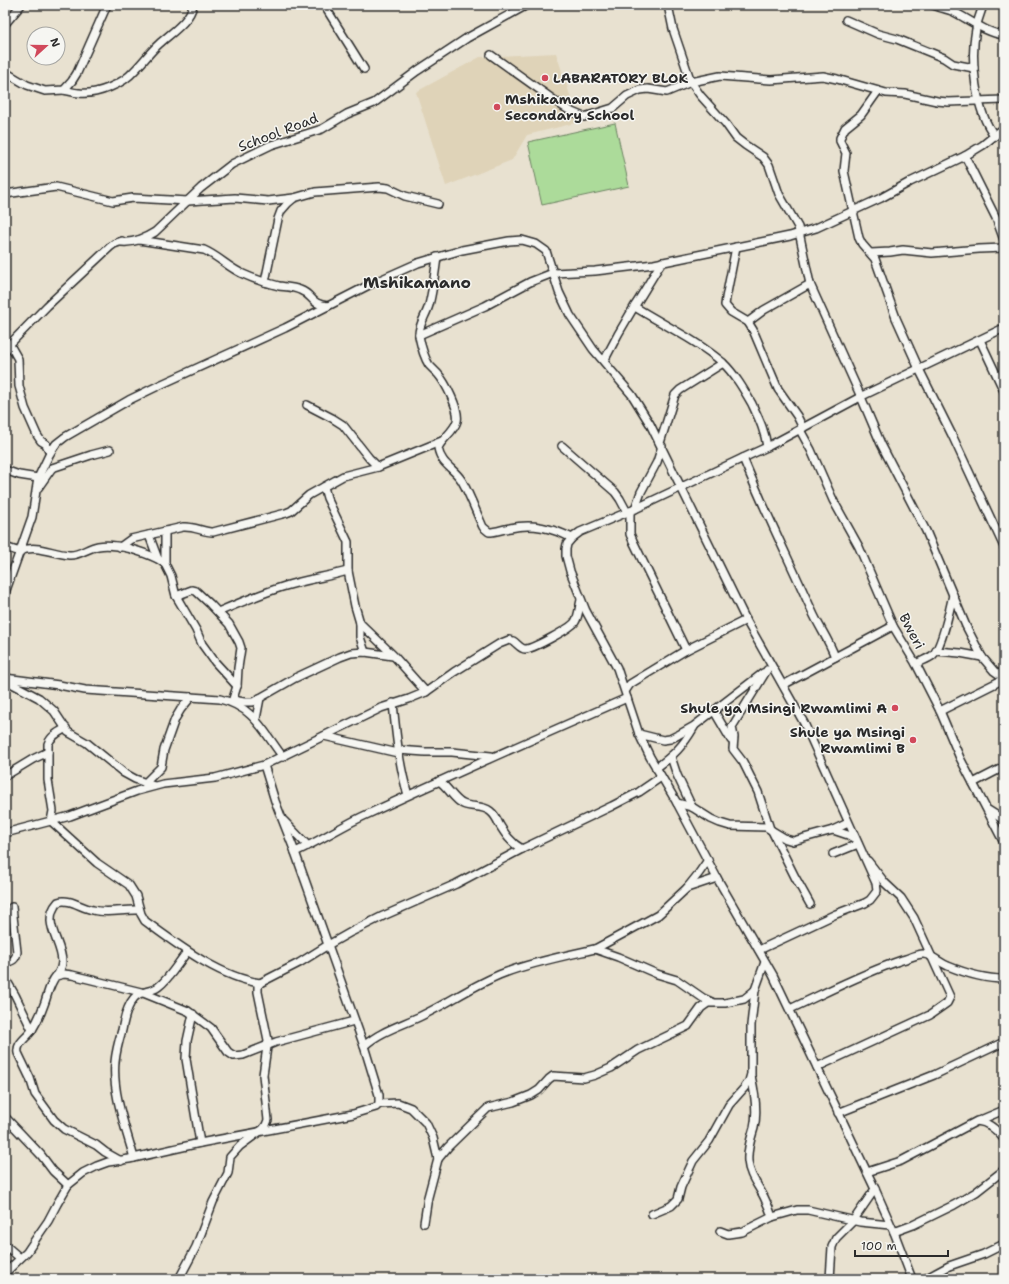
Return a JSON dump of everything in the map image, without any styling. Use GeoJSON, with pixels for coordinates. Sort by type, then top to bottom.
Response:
{"type":"FeatureCollection","features":[{"type":"Feature","properties":{"kind":"street"},"geometry":{"type":"LineString","coordinates":[[6,22],[21,5]]}},
{"type":"Feature","properties":{"kind":"street"},"geometry":{"type":"LineString","coordinates":[[64,90],[74,77],[107,5]]}},
{"type":"Feature","properties":{"kind":"street"},"geometry":{"type":"LineString","coordinates":[[5,72],[27,85],[45,91],[64,90],[80,94],[108,88],[122,82],[134,72],[155,47],[184,21],[191,13],[193,5]]}},
{"type":"Feature","properties":{"kind":"street"},"geometry":{"type":"LineString","coordinates":[[324,5],[364,69]]}},
{"type":"Feature","properties":{"kind":"street","name":"School Road"},"geometry":{"type":"LineString","coordinates":[[7,347],[47,306],[110,247],[122,241],[132,242],[147,237],[155,232],[202,188],[232,164],[271,145],[322,129],[348,114],[374,103],[417,71],[467,38],[527,5]]}},
{"type":"Feature","properties":{"kind":"street"},"geometry":{"type":"LineString","coordinates":[[668,5],[673,29],[692,82],[700,95],[726,124],[736,138],[763,158],[767,163],[779,194],[796,223],[800,234],[810,284],[881,444],[926,531],[954,594],[966,626],[982,656],[994,671],[1004,679],[940,711]]}},
{"type":"Feature","properties":{"kind":"street"},"geometry":{"type":"LineString","coordinates":[[933,5],[946,8],[976,25],[1004,35]]}},
{"type":"Feature","properties":{"kind":"street"},"geometry":{"type":"LineString","coordinates":[[983,5],[976,25],[974,68],[979,101],[987,125],[995,136]]}},
{"type":"Feature","properties":{"kind":"street"},"geometry":{"type":"LineString","coordinates":[[846,20],[881,35],[897,39],[944,58],[953,64],[974,68]]}},
{"type":"Feature","properties":{"kind":"street"},"geometry":{"type":"LineString","coordinates":[[491,55],[561,105],[584,117],[613,108],[626,96],[640,90],[648,89],[667,92],[692,82],[720,76],[771,80],[823,76],[843,80],[886,93],[917,96],[937,101],[1004,100]]}},
{"type":"Feature","properties":{"kind":"street"},"geometry":{"type":"LineString","coordinates":[[878,91],[861,115],[846,128],[840,138],[846,153],[844,171],[860,240],[871,253],[877,264],[896,318],[1004,547]]}},
{"type":"Feature","properties":{"kind":"street"},"geometry":{"type":"LineString","coordinates":[[419,335],[485,306],[530,282],[553,273],[618,268],[662,262],[800,234],[894,192],[910,182],[965,156],[983,145],[1004,128]]}},
{"type":"Feature","properties":{"kind":"street"},"geometry":{"type":"LineString","coordinates":[[965,156],[996,218],[1004,240]]}},
{"type":"Feature","properties":{"kind":"street"},"geometry":{"type":"LineString","coordinates":[[5,194],[56,187],[113,201],[133,198],[188,201],[235,198],[268,201],[294,198],[315,192],[388,188],[405,196],[438,204]]}},
{"type":"Feature","properties":{"kind":"street"},"geometry":{"type":"LineString","coordinates":[[265,282],[278,219],[281,211],[294,198]]}},
{"type":"Feature","properties":{"kind":"street"},"geometry":{"type":"LineString","coordinates":[[138,240],[210,252],[230,267],[241,273],[265,282],[304,291],[316,304],[328,306]]}},
{"type":"Feature","properties":{"kind":"street"},"geometry":{"type":"LineString","coordinates":[[5,594],[32,517],[38,478],[50,453],[56,444],[65,437],[131,399],[418,263],[479,246],[509,240],[522,240],[536,244],[546,250],[559,292],[570,315],[593,349],[632,395],[661,445],[769,668],[783,685],[804,723],[877,888],[877,891],[870,900],[860,906],[836,914],[759,950]]}},
{"type":"Feature","properties":{"kind":"street"},"geometry":{"type":"LineString","coordinates":[[736,247],[725,302],[729,310],[748,322],[764,310],[810,284]]}},
{"type":"Feature","properties":{"kind":"street"},"geometry":{"type":"LineString","coordinates":[[871,253],[903,250],[932,253],[1004,248]]}},
{"type":"Feature","properties":{"kind":"street"},"geometry":{"type":"LineString","coordinates":[[437,257],[435,279],[429,304],[419,329],[419,335],[424,356],[446,386],[457,415],[457,420],[451,431],[438,448],[441,457],[444,462],[458,475],[483,527],[488,532],[527,525],[550,528],[572,538]]}},
{"type":"Feature","properties":{"kind":"street"},"geometry":{"type":"LineString","coordinates":[[604,361],[650,278],[662,262]]}},
{"type":"Feature","properties":{"kind":"street"},"geometry":{"type":"LineString","coordinates":[[635,306],[695,343],[722,363],[734,375],[763,427],[767,447]]}},
{"type":"Feature","properties":{"kind":"street","name":"Bweri"},"geometry":{"type":"LineString","coordinates":[[748,322],[753,330],[778,389],[797,416],[801,429],[832,500],[859,547],[893,626],[916,664],[940,711],[951,739],[1004,843]]}},
{"type":"Feature","properties":{"kind":"street"},"geometry":{"type":"LineString","coordinates":[[912,1279],[894,1232],[875,1189],[773,975],[717,878],[677,802],[656,768],[639,734],[627,698],[626,690],[613,658],[595,630],[581,600],[566,556],[567,544],[580,532],[631,511],[767,447],[861,397],[1004,328]]}},
{"type":"Feature","properties":{"kind":"street"},"geometry":{"type":"LineString","coordinates":[[980,340],[1004,391]]}},
{"type":"Feature","properties":{"kind":"street"},"geometry":{"type":"LineString","coordinates":[[7,347],[18,359],[19,386],[25,408],[37,435],[41,441],[46,444],[50,453]]}},
{"type":"Feature","properties":{"kind":"street"},"geometry":{"type":"LineString","coordinates":[[686,650],[633,542],[630,534],[631,511],[657,462],[675,395],[688,384],[722,363]]}},
{"type":"Feature","properties":{"kind":"street"},"geometry":{"type":"LineString","coordinates":[[307,405],[343,425],[378,467]]}},
{"type":"Feature","properties":{"kind":"street"},"geometry":{"type":"LineString","coordinates":[[120,547],[131,539],[184,526],[191,526],[213,532],[291,511],[309,495],[343,476],[378,467],[442,441]]}},
{"type":"Feature","properties":{"kind":"street"},"geometry":{"type":"LineString","coordinates":[[562,446],[615,492],[631,511]]}},
{"type":"Feature","properties":{"kind":"street"},"geometry":{"type":"LineString","coordinates":[[35,491],[52,468],[110,450]]}},
{"type":"Feature","properties":{"kind":"street"},"geometry":{"type":"LineString","coordinates":[[743,458],[772,525],[816,620],[828,639],[835,657]]}},
{"type":"Feature","properties":{"kind":"street"},"geometry":{"type":"LineString","coordinates":[[5,470],[19,475],[38,478]]}},
{"type":"Feature","properties":{"kind":"street"},"geometry":{"type":"LineString","coordinates":[[324,487],[327,498],[348,542],[348,571],[360,623],[360,637],[365,652]]}},
{"type":"Feature","properties":{"kind":"street"},"geometry":{"type":"LineString","coordinates":[[165,531],[165,564],[171,576],[176,596],[196,630],[202,644],[215,662],[237,686]]}},
{"type":"Feature","properties":{"kind":"street"},"geometry":{"type":"LineString","coordinates":[[149,535],[158,559]]}},
{"type":"Feature","properties":{"kind":"street"},"geometry":{"type":"LineString","coordinates":[[5,547],[20,552],[32,548],[73,555],[98,546],[120,547],[146,554],[165,564]]}},
{"type":"Feature","properties":{"kind":"street"},"geometry":{"type":"LineString","coordinates":[[218,612],[284,586],[324,578],[348,571]]}},
{"type":"Feature","properties":{"kind":"street"},"geometry":{"type":"LineString","coordinates":[[176,596],[194,590],[218,612],[235,634],[241,648],[237,686],[232,701]]}},
{"type":"Feature","properties":{"kind":"street"},"geometry":{"type":"LineString","coordinates":[[916,664],[932,656],[936,651],[943,633],[954,594]]}},
{"type":"Feature","properties":{"kind":"street"},"geometry":{"type":"LineString","coordinates":[[5,833],[70,816],[137,791],[215,778],[264,765],[393,703],[409,699],[426,692],[454,672],[499,644],[509,640],[526,650],[567,629],[575,621],[581,600]]}},
{"type":"Feature","properties":{"kind":"street"},"geometry":{"type":"LineString","coordinates":[[626,690],[630,684],[686,650],[746,620]]}},
{"type":"Feature","properties":{"kind":"street"},"geometry":{"type":"LineString","coordinates":[[360,623],[394,656],[426,692]]}},
{"type":"Feature","properties":{"kind":"street"},"geometry":{"type":"LineString","coordinates":[[783,685],[893,626]]}},
{"type":"Feature","properties":{"kind":"street"},"geometry":{"type":"LineString","coordinates":[[936,651],[982,656]]}},
{"type":"Feature","properties":{"kind":"street"},"geometry":{"type":"LineString","coordinates":[[5,679],[60,685],[85,690],[220,699],[249,703],[331,660],[352,653],[365,652],[394,656]]}},
{"type":"Feature","properties":{"kind":"street"},"geometry":{"type":"LineString","coordinates":[[639,734],[664,740],[670,739],[694,726],[769,668]]}},
{"type":"Feature","properties":{"kind":"street"},"geometry":{"type":"LineString","coordinates":[[769,668],[732,727],[734,752],[743,762],[758,792],[771,829],[794,877],[810,904]]}},
{"type":"Feature","properties":{"kind":"street"},"geometry":{"type":"LineString","coordinates":[[994,671],[994,684]]}},
{"type":"Feature","properties":{"kind":"street"},"geometry":{"type":"LineString","coordinates":[[5,679],[39,698],[54,711],[68,732],[87,743],[124,773],[154,787]]}},
{"type":"Feature","properties":{"kind":"street"},"geometry":{"type":"LineString","coordinates":[[145,783],[161,767],[164,750],[175,719],[191,697]]}},
{"type":"Feature","properties":{"kind":"street"},"geometry":{"type":"LineString","coordinates":[[256,719],[260,698]]}},
{"type":"Feature","properties":{"kind":"street"},"geometry":{"type":"LineString","coordinates":[[295,852],[361,817],[408,795],[493,756],[627,698]]}},
{"type":"Feature","properties":{"kind":"street"},"geometry":{"type":"LineString","coordinates":[[232,701],[256,719],[282,757]]}},
{"type":"Feature","properties":{"kind":"street"},"geometry":{"type":"LineString","coordinates":[[393,703],[398,752],[402,775],[408,795]]}},
{"type":"Feature","properties":{"kind":"street"},"geometry":{"type":"LineString","coordinates":[[714,711],[733,744]]}},
{"type":"Feature","properties":{"kind":"street"},"geometry":{"type":"LineString","coordinates":[[656,768],[671,757],[683,745],[694,726]]}},
{"type":"Feature","properties":{"kind":"street"},"geometry":{"type":"LineString","coordinates":[[51,821],[53,811],[48,780],[48,752],[50,739],[66,728]]}},
{"type":"Feature","properties":{"kind":"street"},"geometry":{"type":"LineString","coordinates":[[324,736],[398,752],[452,752],[493,756]]}},
{"type":"Feature","properties":{"kind":"street"},"geometry":{"type":"LineString","coordinates":[[5,776],[32,759],[48,752]]}},
{"type":"Feature","properties":{"kind":"street"},"geometry":{"type":"LineString","coordinates":[[671,757],[692,806]]}},
{"type":"Feature","properties":{"kind":"street"},"geometry":{"type":"LineString","coordinates":[[5,1273],[37,1238],[68,1185],[83,1173],[97,1166],[108,1162],[121,1161],[200,1143],[353,1114],[376,1108],[379,1104],[379,1095],[364,1046],[264,765]]}},
{"type":"Feature","properties":{"kind":"street"},"geometry":{"type":"LineString","coordinates":[[973,783],[1004,767]]}},
{"type":"Feature","properties":{"kind":"street"},"geometry":{"type":"LineString","coordinates":[[51,821],[97,863],[129,885],[136,896],[139,910],[145,921],[187,952],[232,976],[260,983],[300,963],[328,945],[383,916],[456,884],[522,849],[612,806],[639,792],[661,777]]}},
{"type":"Feature","properties":{"kind":"street"},"geometry":{"type":"LineString","coordinates":[[439,781],[445,785],[462,804],[483,807],[492,812],[507,836],[516,846],[522,849]]}},
{"type":"Feature","properties":{"kind":"street"},"geometry":{"type":"LineString","coordinates":[[677,802],[692,806],[711,819],[720,823],[730,826],[760,826],[771,829],[786,839],[793,841],[833,830],[848,823]]}},
{"type":"Feature","properties":{"kind":"street"},"geometry":{"type":"LineString","coordinates":[[986,808],[1004,820]]}},
{"type":"Feature","properties":{"kind":"street"},"geometry":{"type":"LineString","coordinates":[[282,818],[308,846]]}},
{"type":"Feature","properties":{"kind":"street"},"geometry":{"type":"LineString","coordinates":[[833,830],[848,834],[857,842]]}},
{"type":"Feature","properties":{"kind":"street"},"geometry":{"type":"LineString","coordinates":[[833,854],[857,842]]}},
{"type":"Feature","properties":{"kind":"street"},"geometry":{"type":"LineString","coordinates":[[817,1067],[930,1015],[947,1003],[950,997],[917,923],[901,898],[864,857]]}},
{"type":"Feature","properties":{"kind":"street"},"geometry":{"type":"LineString","coordinates":[[364,1046],[371,1039],[380,1034],[422,1016],[502,974],[539,962],[595,949],[658,915],[687,888],[708,860]]}},
{"type":"Feature","properties":{"kind":"street"},"geometry":{"type":"LineString","coordinates":[[687,888],[717,878]]}},
{"type":"Feature","properties":{"kind":"street"},"geometry":{"type":"LineString","coordinates":[[121,1161],[105,1152],[96,1144],[64,1128],[49,1114],[35,1094],[30,1078],[21,1062],[17,1050],[19,1044],[32,1030],[41,1013],[53,979],[58,974],[62,960],[53,934],[50,918],[53,908],[58,902],[67,901],[95,911],[139,910]]}},
{"type":"Feature","properties":{"kind":"street"},"geometry":{"type":"LineString","coordinates":[[5,963],[13,960],[16,957],[17,952],[12,906]]}},
{"type":"Feature","properties":{"kind":"street"},"geometry":{"type":"LineString","coordinates":[[595,949],[657,974],[677,980],[703,998],[712,1002],[735,1002],[744,999],[755,990]]}},
{"type":"Feature","properties":{"kind":"street"},"geometry":{"type":"LineString","coordinates":[[134,1158],[117,1094],[115,1064],[117,1049],[131,1002],[141,992],[157,988],[187,952]]}},
{"type":"Feature","properties":{"kind":"street"},"geometry":{"type":"LineString","coordinates":[[790,1009],[887,965],[922,954],[956,968],[994,979],[1004,979]]}},
{"type":"Feature","properties":{"kind":"street"},"geometry":{"type":"LineString","coordinates":[[652,1214],[671,1206],[678,1199],[681,1187],[693,1161],[709,1141],[729,1105],[749,1081],[751,1025],[755,990],[765,962]]}},
{"type":"Feature","properties":{"kind":"street"},"geometry":{"type":"LineString","coordinates":[[58,974],[72,975],[141,992],[170,1003],[193,1014],[211,1028],[231,1055],[243,1055],[317,1030],[354,1021]]}},
{"type":"Feature","properties":{"kind":"street"},"geometry":{"type":"LineString","coordinates":[[5,978],[32,1030]]}},
{"type":"Feature","properties":{"kind":"street"},"geometry":{"type":"LineString","coordinates":[[179,1279],[196,1247],[213,1202],[228,1173],[230,1157],[240,1146],[258,1133],[266,1125],[268,1120],[264,1095],[263,1075],[268,1046],[267,1029],[258,992],[258,986],[260,983]]}},
{"type":"Feature","properties":{"kind":"street"},"geometry":{"type":"LineString","coordinates":[[424,1223],[428,1197],[438,1159],[448,1147],[488,1108],[513,1102],[530,1095],[539,1090],[549,1079],[554,1076],[584,1078],[596,1075],[611,1068],[638,1050],[688,1026],[701,1008],[712,1002]]}},
{"type":"Feature","properties":{"kind":"street"},"geometry":{"type":"LineString","coordinates":[[193,1014],[187,1041],[186,1059],[200,1143]]}},
{"type":"Feature","properties":{"kind":"street"},"geometry":{"type":"LineString","coordinates":[[838,1113],[934,1075],[1004,1042]]}},
{"type":"Feature","properties":{"kind":"street"},"geometry":{"type":"LineString","coordinates":[[750,1074],[754,1090],[756,1110],[754,1127],[750,1139],[748,1161],[753,1178],[765,1198],[772,1217]]}},
{"type":"Feature","properties":{"kind":"street"},"geometry":{"type":"LineString","coordinates":[[379,1104],[403,1104],[418,1114],[430,1130],[438,1159]]}},
{"type":"Feature","properties":{"kind":"street"},"geometry":{"type":"LineString","coordinates":[[866,1172],[901,1161],[959,1129],[1004,1110]]}},
{"type":"Feature","properties":{"kind":"street"},"geometry":{"type":"LineString","coordinates":[[5,1117],[41,1155],[53,1171],[68,1185]]}},
{"type":"Feature","properties":{"kind":"street"},"geometry":{"type":"LineString","coordinates":[[977,1121],[985,1122],[1004,1139]]}},
{"type":"Feature","properties":{"kind":"street"},"geometry":{"type":"LineString","coordinates":[[894,1232],[913,1225],[954,1205],[976,1192],[1004,1170]]}},
{"type":"Feature","properties":{"kind":"street"},"geometry":{"type":"LineString","coordinates":[[830,1279],[832,1247],[836,1238],[853,1221],[875,1189]]}},
{"type":"Feature","properties":{"kind":"street"},"geometry":{"type":"LineString","coordinates":[[720,1231],[728,1234],[742,1232],[772,1217],[797,1210],[808,1210],[853,1221],[890,1224]]}},
{"type":"Feature","properties":{"kind":"street"},"geometry":{"type":"LineString","coordinates":[[5,1244],[20,1258]]}},
{"type":"Feature","properties":{"kind":"street"},"geometry":{"type":"LineString","coordinates":[[925,1279],[949,1266],[981,1256],[1004,1244]]}},
{"type":"Feature","properties":{"kind":"shaded area","name":"Mshikamano Secondary School"},"geometry":{"type":"Polygon","coordinates":[[[556,53],[579,122],[527,135],[512,160],[446,186],[416,92],[480,57],[556,53]]]}},
{"type":"Feature","properties":{"kind":"green space"},"geometry":{"type":"Polygon","coordinates":[[[615,123],[629,186],[542,205],[528,142],[615,123]]]}},
{"type":"Feature","properties":{"kind":"place","name":"LABARATORY BLOK"},"geometry":{"type":"Point","coordinates":[545,78]}},
{"type":"Feature","properties":{"kind":"place","name":"Mshikamano Secondary School"},"geometry":{"type":"Point","coordinates":[497,107]}},
{"type":"Feature","properties":{"kind":"place","name":"Shule ya Msingi Rwamlimi A"},"geometry":{"type":"Point","coordinates":[895,708]}},
{"type":"Feature","properties":{"kind":"place","name":"Shule ya Msingi Rwamlimi B"},"geometry":{"type":"Point","coordinates":[913,740]}},
{"type":"Feature","properties":{"kind":"district","name":"Mshikamano"},"geometry":{"type":"Point","coordinates":[417,282]}}]}
